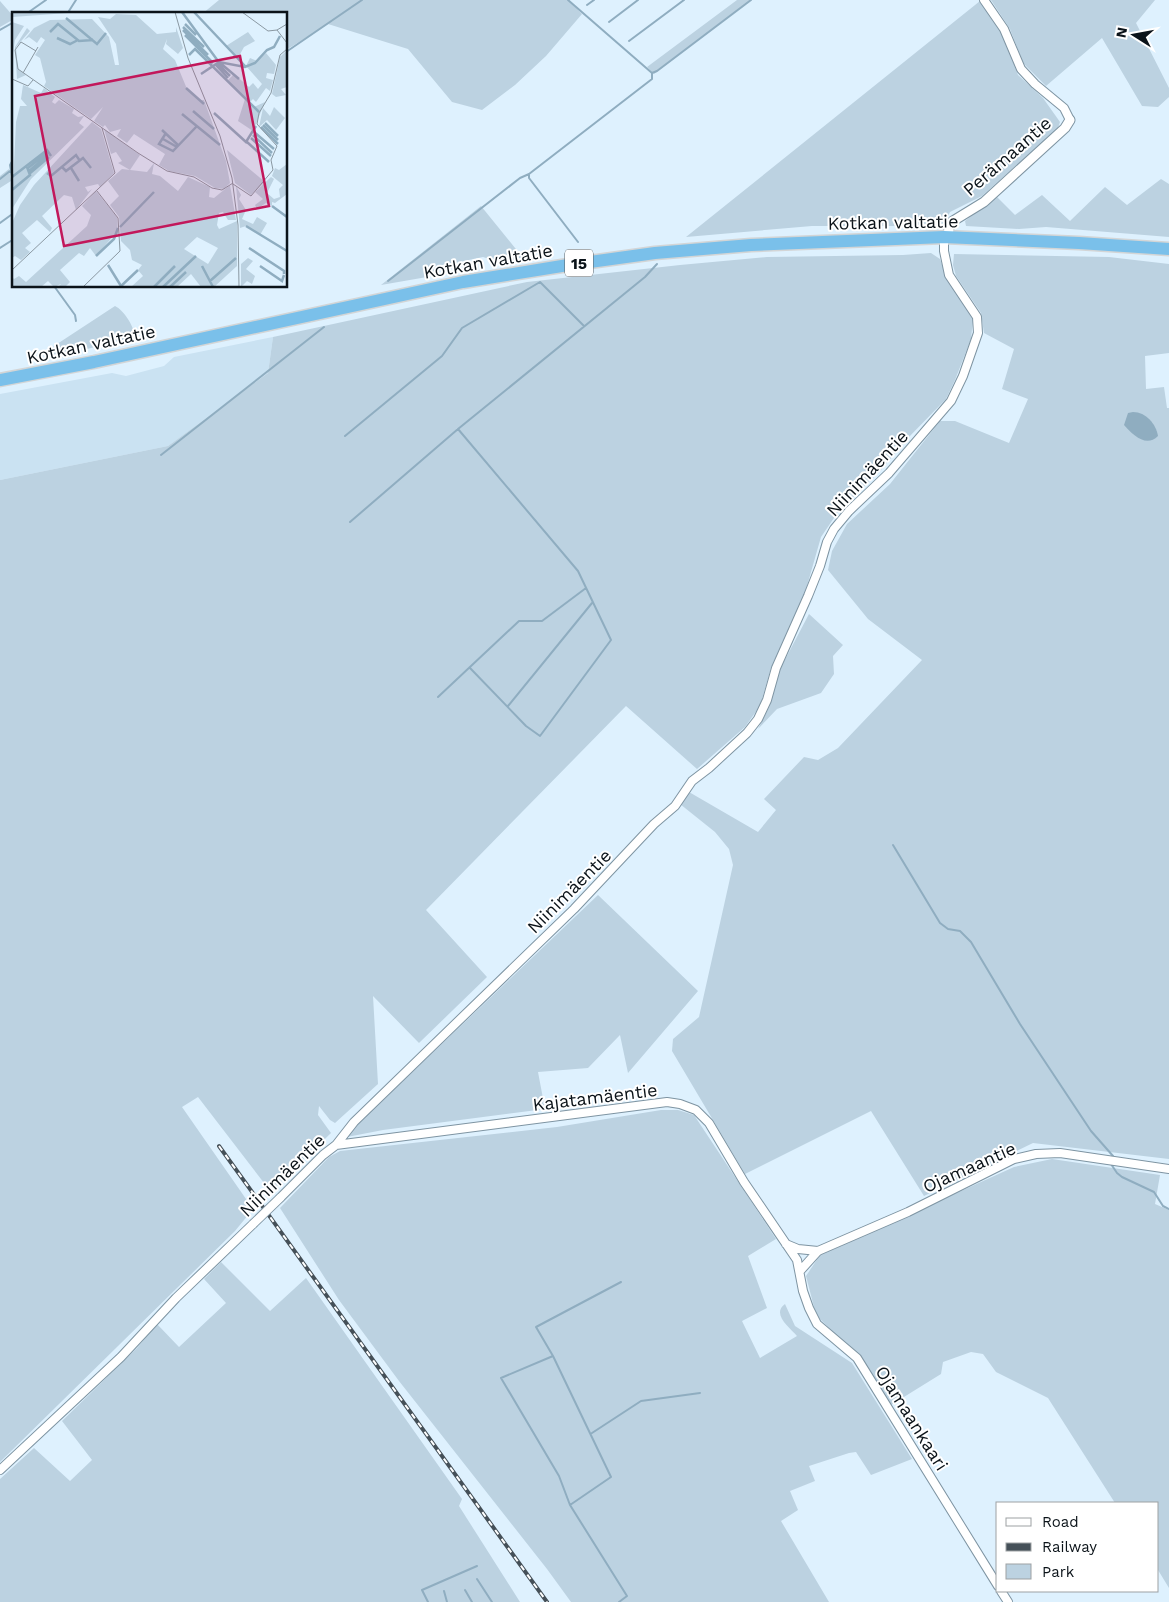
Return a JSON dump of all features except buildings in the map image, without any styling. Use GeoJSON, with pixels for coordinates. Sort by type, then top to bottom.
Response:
{"type":"FeatureCollection","features":[{"type":"Feature","properties":{"kind":"highway","name":"Kotkan valtatie"},"geometry":{"type":"LineString","coordinates":[[0,380],[94,362],[463,282],[655,253],[751,245],[869,239],[946,238],[1079,243],[1169,249]]}},
{"type":"Feature","properties":{"kind":"street","name":"Perämaantie"},"geometry":{"type":"LineString","coordinates":[[946,238],[953,220],[984,202],[1065,128],[1070,120],[1064,108],[1035,84],[1021,69],[1004,29],[984,0]]}},
{"type":"Feature","properties":{"kind":"street","name":"Niinimäentie"},"geometry":{"type":"LineString","coordinates":[[0,1470],[121,1357],[176,1298],[336,1145],[354,1122],[574,909],[654,824],[675,806],[692,781],[747,733],[758,719],[767,700],[776,668],[806,601],[827,542],[834,529],[849,511],[889,473],[951,401],[963,376],[978,333],[977,317],[950,275],[944,251],[946,238]]}},
{"type":"Feature","properties":{"kind":"street","name":"Kajatamäentie"},"geometry":{"type":"LineString","coordinates":[[336,1145],[667,1102],[680,1104],[696,1110],[710,1123],[744,1182],[797,1260],[800,1271]]}},
{"type":"Feature","properties":{"kind":"street","name":"Ojamaantie"},"geometry":{"type":"LineString","coordinates":[[800,1271],[818,1251],[908,1212],[1014,1159],[1036,1154],[1060,1153],[1169,1169]]}},
{"type":"Feature","properties":{"kind":"street"},"geometry":{"type":"LineString","coordinates":[[785,1243],[798,1249],[818,1251]]}},
{"type":"Feature","properties":{"kind":"street","name":"Ojamaankaari"},"geometry":{"type":"LineString","coordinates":[[800,1271],[806,1301],[817,1324],[857,1358],[996,1583]]}},
{"type":"Feature","properties":{"kind":"shaded area"},"geometry":{"type":"Polygon","coordinates":[[[273,337],[268,373],[168,446],[0,480],[0,394],[112,373],[126,376],[164,366],[174,357],[273,337]]]}},
{"type":"Feature","properties":{"kind":"shaded area"},"geometry":{"type":"Polygon","coordinates":[[[1133,412],[1146,416],[1155,427],[1158,436],[1149,441],[1140,439],[1131,433],[1124,425],[1128,413],[1133,412]]]}},
{"type":"Feature","properties":{"kind":"green space"},"geometry":{"type":"Polygon","coordinates":[[[219,0],[568,0],[582,14],[546,56],[515,85],[482,110],[452,102],[408,49],[328,24],[288,49],[288,12],[204,12],[219,0]]]}},
{"type":"Feature","properties":{"kind":"green space"},"geometry":{"type":"Polygon","coordinates":[[[737,0],[751,0],[654,74],[647,67],[737,0]]]}},
{"type":"Feature","properties":{"kind":"green space"},"geometry":{"type":"Polygon","coordinates":[[[991,0],[1155,0],[1136,23],[1169,88],[1169,97],[1158,107],[1142,106],[1102,38],[1046,86],[1023,63],[1010,29],[991,0]]]}},
{"type":"Feature","properties":{"kind":"green space"},"geometry":{"type":"Polygon","coordinates":[[[0,1],[12,15],[12,20],[0,27],[0,1]]]}},
{"type":"Feature","properties":{"kind":"green space"},"geometry":{"type":"Polygon","coordinates":[[[980,1],[1003,34],[1018,75],[1043,98],[1060,122],[1058,128],[982,196],[950,212],[945,223],[939,226],[812,226],[686,237],[980,1]]]}},
{"type":"Feature","properties":{"kind":"green space"},"geometry":{"type":"Polygon","coordinates":[[[9,169],[11,181],[0,188],[0,176],[9,169]]]}},
{"type":"Feature","properties":{"kind":"green space"},"geometry":{"type":"Polygon","coordinates":[[[1161,179],[1169,184],[1169,237],[1046,227],[1019,229],[966,226],[965,221],[996,196],[1015,215],[1042,195],[1070,221],[1105,187],[1127,205],[1161,179]]]}},
{"type":"Feature","properties":{"kind":"green space"},"geometry":{"type":"Polygon","coordinates":[[[481,206],[524,259],[501,263],[483,257],[440,266],[427,277],[381,285],[481,206]]]}},
{"type":"Feature","properties":{"kind":"green space"},"geometry":{"type":"Polygon","coordinates":[[[931,253],[940,259],[947,278],[973,319],[971,339],[955,380],[946,399],[908,438],[881,470],[838,512],[821,537],[805,593],[771,668],[760,706],[745,727],[697,769],[626,706],[426,910],[487,977],[419,1043],[373,996],[378,1084],[335,1123],[330,1120],[319,1106],[318,1115],[331,1133],[271,1192],[198,1097],[182,1107],[253,1209],[235,1231],[0,1462],[0,480],[168,446],[268,373],[273,337],[527,282],[767,257],[931,253]]]}},
{"type":"Feature","properties":{"kind":"green space"},"geometry":{"type":"Polygon","coordinates":[[[954,254],[1109,257],[1169,264],[1169,353],[1145,356],[1146,389],[1164,387],[1167,408],[1169,408],[1169,1159],[1033,1143],[924,1196],[871,1111],[745,1174],[672,1051],[673,1039],[699,1017],[733,865],[729,849],[715,832],[680,804],[689,792],[758,832],[776,810],[764,799],[804,757],[818,760],[838,748],[922,660],[868,619],[828,570],[832,551],[847,524],[890,484],[940,421],[955,421],[1009,443],[1028,399],[1002,389],[1014,349],[984,333],[981,313],[956,276],[953,265],[954,254]]]}},
{"type":"Feature","properties":{"kind":"green space"},"geometry":{"type":"Polygon","coordinates":[[[115,306],[129,320],[134,330],[135,339],[119,342],[104,338],[99,346],[87,349],[78,343],[73,351],[53,357],[49,353],[54,346],[115,306]]]}},
{"type":"Feature","properties":{"kind":"green space"},"geometry":{"type":"Polygon","coordinates":[[[809,614],[843,645],[833,656],[834,674],[821,693],[777,709],[758,729],[770,705],[779,671],[809,614]]]}},
{"type":"Feature","properties":{"kind":"green space"},"geometry":{"type":"Polygon","coordinates":[[[598,895],[698,991],[628,1073],[620,1035],[588,1068],[538,1072],[545,1109],[383,1130],[347,1137],[348,1131],[381,1102],[598,895]]]}},
{"type":"Feature","properties":{"kind":"green space"},"geometry":{"type":"Polygon","coordinates":[[[661,1110],[678,1110],[694,1115],[776,1239],[748,1256],[767,1308],[742,1321],[760,1358],[797,1336],[786,1325],[781,1316],[781,1308],[785,1304],[795,1326],[852,1363],[912,1459],[871,1475],[856,1452],[849,1453],[809,1466],[815,1481],[790,1491],[798,1510],[781,1521],[829,1602],[571,1602],[399,1381],[339,1300],[280,1208],[329,1157],[340,1151],[557,1127],[661,1110]]]}},
{"type":"Feature","properties":{"kind":"green space"},"geometry":{"type":"Polygon","coordinates":[[[1052,1159],[1160,1175],[1155,1204],[1169,1210],[1169,1588],[1159,1572],[1159,1502],[1114,1502],[1048,1398],[996,1372],[983,1354],[971,1352],[943,1362],[941,1374],[891,1405],[860,1355],[848,1347],[820,1319],[814,1307],[806,1276],[820,1255],[1014,1167],[1052,1159]]]}},
{"type":"Feature","properties":{"kind":"green space"},"geometry":{"type":"Polygon","coordinates":[[[221,1262],[270,1311],[306,1278],[462,1499],[459,1506],[520,1602],[0,1602],[0,1479],[34,1448],[70,1481],[92,1460],[62,1421],[137,1348],[157,1324],[179,1347],[226,1303],[204,1279],[221,1262]]]}},
{"type":"Feature","properties":{"kind":"waterway"},"geometry":{"type":"LineString","coordinates":[[29,12],[46,0]]}},
{"type":"Feature","properties":{"kind":"waterway"},"geometry":{"type":"LineString","coordinates":[[68,12],[76,0]]}},
{"type":"Feature","properties":{"kind":"waterway"},"geometry":{"type":"LineString","coordinates":[[288,51],[362,0]]}},
{"type":"Feature","properties":{"kind":"waterway"},"geometry":{"type":"LineString","coordinates":[[388,281],[520,178],[529,174],[652,79],[652,73],[568,0]]}},
{"type":"Feature","properties":{"kind":"waterway"},"geometry":{"type":"LineString","coordinates":[[587,5],[594,0]]}},
{"type":"Feature","properties":{"kind":"waterway"},"geometry":{"type":"LineString","coordinates":[[609,22],[638,0]]}},
{"type":"Feature","properties":{"kind":"waterway"},"geometry":{"type":"LineString","coordinates":[[629,41],[684,0]]}},
{"type":"Feature","properties":{"kind":"waterway"},"geometry":{"type":"LineString","coordinates":[[652,73],[751,0]]}},
{"type":"Feature","properties":{"kind":"waterway"},"geometry":{"type":"LineString","coordinates":[[0,30],[12,23]]}},
{"type":"Feature","properties":{"kind":"waterway"},"geometry":{"type":"LineString","coordinates":[[12,162],[10,165],[12,176]]}},
{"type":"Feature","properties":{"kind":"waterway"},"geometry":{"type":"LineString","coordinates":[[0,179],[10,171]]}},
{"type":"Feature","properties":{"kind":"waterway"},"geometry":{"type":"LineString","coordinates":[[529,174],[529,178],[578,242]]}},
{"type":"Feature","properties":{"kind":"waterway"},"geometry":{"type":"LineString","coordinates":[[0,223],[11,215]]}},
{"type":"Feature","properties":{"kind":"waterway"},"geometry":{"type":"LineString","coordinates":[[0,248],[12,240]]}},
{"type":"Feature","properties":{"kind":"waterway"},"geometry":{"type":"LineString","coordinates":[[350,522],[458,429],[645,277],[657,264]]}},
{"type":"Feature","properties":{"kind":"waterway"},"geometry":{"type":"LineString","coordinates":[[345,436],[442,356],[462,328],[540,282],[584,326]]}},
{"type":"Feature","properties":{"kind":"waterway"},"geometry":{"type":"LineString","coordinates":[[55,288],[75,315],[76,321]]}},
{"type":"Feature","properties":{"kind":"waterway"},"geometry":{"type":"LineString","coordinates":[[161,455],[324,327]]}},
{"type":"Feature","properties":{"kind":"waterway"},"geometry":{"type":"LineString","coordinates":[[458,429],[578,571],[611,640],[540,736],[526,726],[470,668]]}},
{"type":"Feature","properties":{"kind":"waterway"},"geometry":{"type":"LineString","coordinates":[[438,697],[519,621],[542,621],[586,588]]}},
{"type":"Feature","properties":{"kind":"waterway"},"geometry":{"type":"LineString","coordinates":[[508,706],[592,603]]}},
{"type":"Feature","properties":{"kind":"waterway"},"geometry":{"type":"LineString","coordinates":[[893,845],[940,923],[948,929],[960,931],[971,942],[1020,1024],[1091,1131],[1113,1156]]}},
{"type":"Feature","properties":{"kind":"waterway"},"geometry":{"type":"LineString","coordinates":[[1111,1164],[1122,1177],[1154,1192],[1163,1206],[1169,1209]]}},
{"type":"Feature","properties":{"kind":"waterway"},"geometry":{"type":"LineString","coordinates":[[570,1505],[611,1477],[553,1356],[536,1327],[621,1282]]}},
{"type":"Feature","properties":{"kind":"waterway"},"geometry":{"type":"LineString","coordinates":[[553,1356],[501,1378],[559,1476],[570,1505],[627,1596],[619,1602]]}},
{"type":"Feature","properties":{"kind":"waterway"},"geometry":{"type":"LineString","coordinates":[[592,1433],[641,1401],[700,1393]]}},
{"type":"Feature","properties":{"kind":"waterway"},"geometry":{"type":"LineString","coordinates":[[428,1602],[422,1590],[477,1566]]}},
{"type":"Feature","properties":{"kind":"waterway"},"geometry":{"type":"LineString","coordinates":[[477,1579],[492,1602]]}},
{"type":"Feature","properties":{"kind":"waterway"},"geometry":{"type":"LineString","coordinates":[[465,1590],[472,1602]]}},
{"type":"Feature","properties":{"kind":"waterway"},"geometry":{"type":"LineString","coordinates":[[444,1591],[447,1602]]}},
{"type":"Feature","properties":{"kind":"railway"},"geometry":{"type":"LineString","coordinates":[[219,1146],[547,1602]]}}]}
